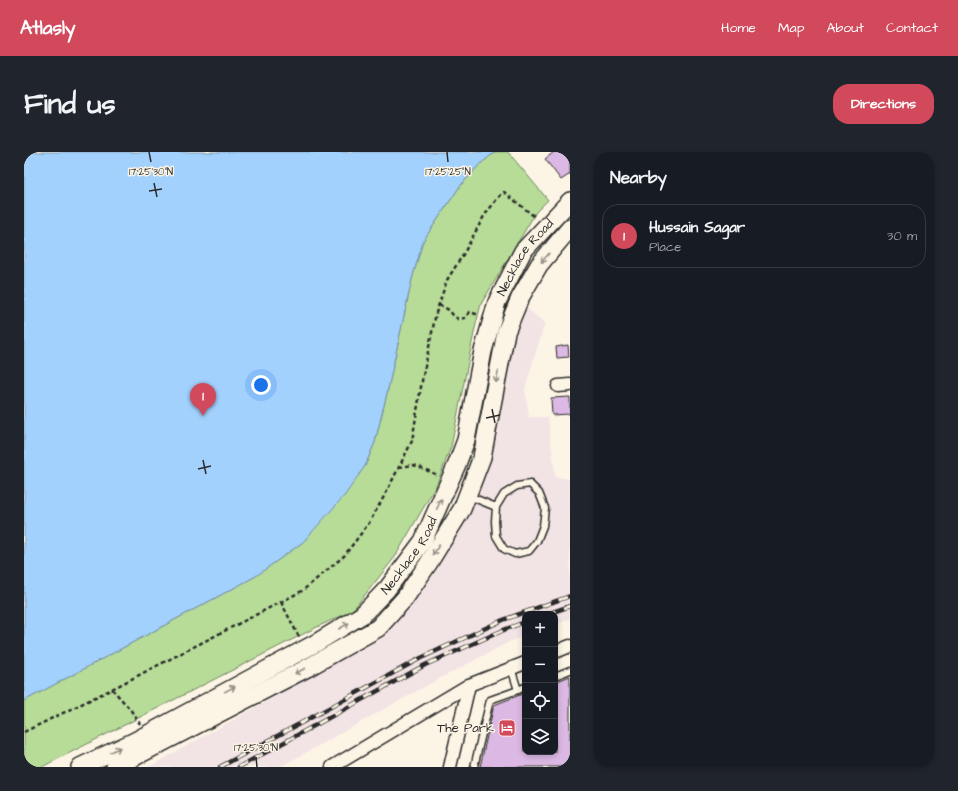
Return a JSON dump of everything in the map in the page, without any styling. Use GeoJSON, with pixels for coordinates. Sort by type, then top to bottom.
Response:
{"type":"FeatureCollection","features":[{"type":"Feature","properties":{"kind":"main road","name":"Necklace Road"},"geometry":{"type":"LineString","coordinates":[[80,767],[147,734],[362,616],[387,589],[423,540],[457,464],[466,440],[483,351],[497,302],[523,251],[570,201]]}},
{"type":"Feature","properties":{"kind":"main road","name":"Necklace Road"},"geometry":{"type":"LineString","coordinates":[[115,767],[319,661],[378,628],[401,603],[428,564],[462,509],[482,457],[506,332],[520,298],[539,265],[570,228]]}},
{"type":"Feature","properties":{"kind":"main road"},"geometry":{"type":"LineString","coordinates":[[308,647],[319,661]]}},
{"type":"Feature","properties":{"kind":"street"},"geometry":{"type":"LineString","coordinates":[[558,651],[570,646]]}},
{"type":"Feature","properties":{"kind":"street"},"geometry":{"type":"LineString","coordinates":[[332,767],[469,685],[522,664]]}},
{"type":"Feature","properties":{"kind":"street"},"geometry":{"type":"LineString","coordinates":[[450,767],[469,685]]}},
{"type":"Feature","properties":{"kind":"lane"},"geometry":{"type":"LineString","coordinates":[[530,484],[539,493],[545,508],[543,526],[538,541],[529,551],[515,554],[504,549],[496,536],[496,507],[504,494],[516,486],[530,484]]}},
{"type":"Feature","properties":{"kind":"lane"},"geometry":{"type":"LineString","coordinates":[[467,495],[496,507]]}},
{"type":"Feature","properties":{"kind":"lane"},"geometry":{"type":"LineString","coordinates":[[511,668],[518,690]]}},
{"type":"Feature","properties":{"kind":"lane"},"geometry":{"type":"LineString","coordinates":[[558,675],[570,670]]}},
{"type":"Feature","properties":{"kind":"lane"},"geometry":{"type":"LineString","coordinates":[[474,767],[490,700],[522,688]]}},
{"type":"Feature","properties":{"kind":"path"},"geometry":{"type":"LineString","coordinates":[[24,732],[112,689],[302,591],[344,556],[369,523],[412,441],[422,381],[436,313],[447,280],[464,253],[484,216],[504,192],[547,226]]}},
{"type":"Feature","properties":{"kind":"path"},"geometry":{"type":"LineString","coordinates":[[439,305],[449,310],[458,320],[465,318],[470,312],[492,319]]}},
{"type":"Feature","properties":{"kind":"path"},"geometry":{"type":"LineString","coordinates":[[398,467],[413,465],[420,466],[450,481]]}},
{"type":"Feature","properties":{"kind":"path"},"geometry":{"type":"LineString","coordinates":[[281,602],[308,647]]}},
{"type":"Feature","properties":{"kind":"path"},"geometry":{"type":"LineString","coordinates":[[112,689],[130,709],[147,734]]}},
{"type":"Feature","properties":{"kind":"shaded area"},"geometry":{"type":"Polygon","coordinates":[[[526,308],[545,323],[525,389],[529,417],[548,417],[555,477],[570,479],[570,619],[558,624],[558,611],[522,611],[522,637],[511,641],[435,681],[280,767],[149,767],[388,633],[433,576],[465,522],[485,475],[497,437],[513,338],[526,308]]]}},
{"type":"Feature","properties":{"kind":"green space"},"geometry":{"type":"Polygon","coordinates":[[[495,152],[508,152],[548,200],[536,212],[481,304],[451,447],[436,486],[395,557],[350,612],[319,626],[42,767],[24,767],[24,701],[256,576],[303,542],[365,466],[375,442],[412,279],[423,241],[460,186],[479,165],[495,152]]]}},
{"type":"Feature","properties":{"kind":"water"},"geometry":{"type":"Polygon","coordinates":[[[24,152],[495,152],[479,165],[460,186],[423,241],[412,279],[375,442],[365,466],[345,495],[303,542],[256,576],[24,701],[24,152]]]}},
{"type":"Feature","properties":{"kind":"building"},"geometry":{"type":"Polygon","coordinates":[[[554,152],[570,152],[570,174],[561,180],[545,159],[554,152]]]}},
{"type":"Feature","properties":{"kind":"building"},"geometry":{"type":"Polygon","coordinates":[[[568,345],[569,357],[557,358],[556,347],[568,345]]]}},
{"type":"Feature","properties":{"kind":"building"},"geometry":{"type":"Polygon","coordinates":[[[570,397],[570,414],[552,415],[551,398],[570,397]]]}},
{"type":"Feature","properties":{"kind":"building","name":"The Park"},"geometry":{"type":"Polygon","coordinates":[[[570,676],[570,767],[480,767],[494,705],[522,694],[522,755],[558,755],[558,681],[570,676]]]}},
{"type":"Feature","properties":{"kind":"railway"},"geometry":{"type":"LineString","coordinates":[[220,767],[421,658],[503,620],[570,596]]}},
{"type":"Feature","properties":{"kind":"railway"},"geometry":{"type":"LineString","coordinates":[[556,611],[570,606]]}},
{"type":"Feature","properties":{"kind":"railway"},"geometry":{"type":"LineString","coordinates":[[239,767],[425,665],[522,623]]}},
{"type":"Feature","properties":{"kind":"place","name":"Hussain Sagar"},"geometry":{"type":"Point","coordinates":[203,416]}},
{"type":"Feature","properties":{"kind":"place","name":"The Park"},"geometry":{"type":"Point","coordinates":[507,728]}}]}
